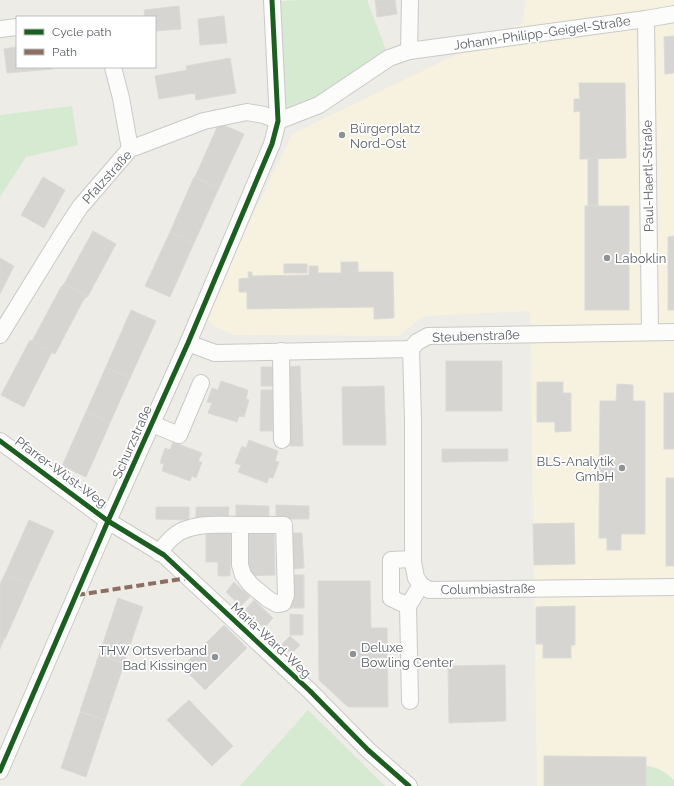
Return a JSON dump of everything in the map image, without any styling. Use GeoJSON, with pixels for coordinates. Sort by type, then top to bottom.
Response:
{"type":"FeatureCollection","features":[{"type":"Feature","properties":{"kind":"street"},"geometry":{"type":"LineString","coordinates":[[409,52],[410,0]]}},
{"type":"Feature","properties":{"kind":"street","name":"Schurzstraße"},"geometry":{"type":"LineString","coordinates":[[0,770],[108,521],[188,343],[272,144],[278,121],[273,1]]}},
{"type":"Feature","properties":{"kind":"street","name":"Johann-Philipp-Geigel-Straße"},"geometry":{"type":"LineString","coordinates":[[278,121],[319,105],[389,58],[409,52],[674,14]]}},
{"type":"Feature","properties":{"kind":"street","name":"Paul-Haertl-Straße"},"geometry":{"type":"LineString","coordinates":[[646,19],[650,332]]}},
{"type":"Feature","properties":{"kind":"street"},"geometry":{"type":"LineString","coordinates":[[0,29],[16,26]]}},
{"type":"Feature","properties":{"kind":"street"},"geometry":{"type":"LineString","coordinates":[[113,68],[121,98],[130,149]]}},
{"type":"Feature","properties":{"kind":"street","name":"Pfalzstraße"},"geometry":{"type":"LineString","coordinates":[[0,335],[80,207],[130,149],[204,120],[247,112],[264,115],[278,121]]}},
{"type":"Feature","properties":{"kind":"street","name":"Steubenstraße"},"geometry":{"type":"LineString","coordinates":[[411,349],[417,342],[428,336],[674,332]]}},
{"type":"Feature","properties":{"kind":"street"},"geometry":{"type":"LineString","coordinates":[[188,343],[215,353],[411,349],[413,420],[413,559],[416,578],[421,585],[408,606],[410,701]]}},
{"type":"Feature","properties":{"kind":"street"},"geometry":{"type":"LineString","coordinates":[[281,351],[282,440]]}},
{"type":"Feature","properties":{"kind":"street"},"geometry":{"type":"LineString","coordinates":[[152,424],[179,435],[201,383]]}},
{"type":"Feature","properties":{"kind":"street","name":"Pfarrer-Wüst-Weg"},"geometry":{"type":"LineString","coordinates":[[0,441],[108,521]]}},
{"type":"Feature","properties":{"kind":"street","name":"Maria-Ward-Weg"},"geometry":{"type":"LineString","coordinates":[[108,521],[164,556],[304,686],[368,750],[409,786]]}},
{"type":"Feature","properties":{"kind":"street"},"geometry":{"type":"LineString","coordinates":[[159,553],[166,543],[186,529],[205,525],[240,525],[284,525],[286,595],[283,603],[277,604],[268,599],[251,585],[244,576],[240,565],[240,525]]}},
{"type":"Feature","properties":{"kind":"street"},"geometry":{"type":"LineString","coordinates":[[408,606],[391,598],[391,560],[413,559]]}},
{"type":"Feature","properties":{"kind":"street","name":"Columbiastraße"},"geometry":{"type":"LineString","coordinates":[[421,585],[429,590],[674,587]]}},
{"type":"Feature","properties":{"kind":"shaded area"},"geometry":{"type":"Polygon","coordinates":[[[526,0],[674,0],[674,786],[537,786],[530,311],[424,316],[398,336],[234,335],[216,327],[206,318],[237,248],[292,134],[522,23],[526,0]]]}},
{"type":"Feature","properties":{"kind":"green space"},"geometry":{"type":"Polygon","coordinates":[[[299,0],[367,0],[389,58],[278,121],[272,2],[299,0]]]}},
{"type":"Feature","properties":{"kind":"green space"},"geometry":{"type":"Polygon","coordinates":[[[72,106],[78,145],[26,157],[0,197],[0,115],[72,106]]]}},
{"type":"Feature","properties":{"kind":"green space"},"geometry":{"type":"Polygon","coordinates":[[[308,710],[385,786],[240,786],[308,710]]]}},
{"type":"Feature","properties":{"kind":"green space"},"geometry":{"type":"Polygon","coordinates":[[[646,766],[661,770],[668,775],[674,780],[674,786],[646,786],[646,766]]]}},
{"type":"Feature","properties":{"kind":"building"},"geometry":{"type":"Polygon","coordinates":[[[375,0],[395,0],[397,14],[377,17],[375,0]]]}},
{"type":"Feature","properties":{"kind":"building"},"geometry":{"type":"Polygon","coordinates":[[[179,6],[181,29],[156,31],[156,16],[145,16],[144,10],[179,6]]]}},
{"type":"Feature","properties":{"kind":"building"},"geometry":{"type":"Polygon","coordinates":[[[224,16],[227,43],[200,45],[198,19],[224,16]]]}},
{"type":"Feature","properties":{"kind":"building"},"geometry":{"type":"Polygon","coordinates":[[[674,36],[674,73],[665,74],[664,37],[674,36]]]}},
{"type":"Feature","properties":{"kind":"building"},"geometry":{"type":"Polygon","coordinates":[[[16,47],[16,68],[53,69],[7,73],[4,49],[16,47]]]}},
{"type":"Feature","properties":{"kind":"building"},"geometry":{"type":"Polygon","coordinates":[[[230,58],[236,93],[196,100],[195,93],[159,99],[155,76],[187,70],[186,66],[230,58]]]}},
{"type":"Feature","properties":{"kind":"building"},"geometry":{"type":"Polygon","coordinates":[[[579,83],[625,83],[626,158],[580,159],[580,111],[574,112],[574,99],[580,99],[579,83]]]}},
{"type":"Feature","properties":{"kind":"building"},"geometry":{"type":"Polygon","coordinates":[[[219,123],[244,134],[219,188],[195,177],[219,123]]]}},
{"type":"Feature","properties":{"kind":"building"},"geometry":{"type":"Polygon","coordinates":[[[588,158],[598,158],[598,206],[588,206],[588,158]]]}},
{"type":"Feature","properties":{"kind":"building"},"geometry":{"type":"Polygon","coordinates":[[[43,177],[65,190],[44,228],[21,215],[43,177]]]}},
{"type":"Feature","properties":{"kind":"building"},"geometry":{"type":"Polygon","coordinates":[[[194,177],[219,188],[194,243],[170,232],[194,177]]]}},
{"type":"Feature","properties":{"kind":"building","name":"Laboklin"},"geometry":{"type":"Polygon","coordinates":[[[585,206],[629,206],[629,310],[585,310],[585,206]]]}},
{"type":"Feature","properties":{"kind":"building"},"geometry":{"type":"Polygon","coordinates":[[[93,231],[116,244],[88,296],[64,284],[93,231]]]}},
{"type":"Feature","properties":{"kind":"building"},"geometry":{"type":"Polygon","coordinates":[[[170,232],[194,243],[170,297],[145,286],[170,232]]]}},
{"type":"Feature","properties":{"kind":"building"},"geometry":{"type":"Polygon","coordinates":[[[674,236],[674,310],[668,310],[668,237],[674,236]]]}},
{"type":"Feature","properties":{"kind":"building"},"geometry":{"type":"Polygon","coordinates":[[[0,258],[14,266],[5,284],[0,281],[0,258]]]}},
{"type":"Feature","properties":{"kind":"building"},"geometry":{"type":"Polygon","coordinates":[[[341,262],[358,262],[358,272],[393,272],[394,318],[374,319],[374,307],[247,309],[247,292],[239,292],[239,279],[249,278],[248,272],[252,272],[252,276],[309,275],[309,266],[318,266],[318,273],[341,273],[341,262]]]}},
{"type":"Feature","properties":{"kind":"building"},"geometry":{"type":"Polygon","coordinates":[[[284,264],[307,264],[307,273],[284,273],[284,264]]]}},
{"type":"Feature","properties":{"kind":"building"},"geometry":{"type":"Polygon","coordinates":[[[0,281],[5,284],[0,294],[0,281]]]}},
{"type":"Feature","properties":{"kind":"building"},"geometry":{"type":"Polygon","coordinates":[[[64,284],[88,296],[84,299],[55,354],[32,341],[64,284]]]}},
{"type":"Feature","properties":{"kind":"building"},"geometry":{"type":"Polygon","coordinates":[[[131,310],[156,321],[130,378],[106,367],[131,310]]]}},
{"type":"Feature","properties":{"kind":"building"},"geometry":{"type":"Polygon","coordinates":[[[30,340],[52,352],[24,407],[1,395],[30,340]]]}},
{"type":"Feature","properties":{"kind":"building"},"geometry":{"type":"Polygon","coordinates":[[[446,361],[502,361],[502,411],[446,411],[446,361]]]}},
{"type":"Feature","properties":{"kind":"building"},"geometry":{"type":"Polygon","coordinates":[[[300,366],[303,446],[290,446],[288,367],[300,366]]]}},
{"type":"Feature","properties":{"kind":"building"},"geometry":{"type":"Polygon","coordinates":[[[106,367],[130,378],[110,423],[86,412],[106,367]]]}},
{"type":"Feature","properties":{"kind":"building"},"geometry":{"type":"Polygon","coordinates":[[[261,367],[273,367],[273,386],[261,386],[261,367]]]}},
{"type":"Feature","properties":{"kind":"building"},"geometry":{"type":"Polygon","coordinates":[[[221,381],[248,390],[246,399],[249,400],[244,417],[239,416],[237,422],[208,413],[212,403],[207,402],[212,388],[218,390],[221,381]]]}},
{"type":"Feature","properties":{"kind":"building"},"geometry":{"type":"Polygon","coordinates":[[[537,382],[563,382],[563,393],[571,393],[571,431],[555,432],[555,422],[537,422],[537,382]]]}},
{"type":"Feature","properties":{"kind":"building","name":"BLS-Analytik GmbH"},"geometry":{"type":"Polygon","coordinates":[[[617,384],[633,385],[633,401],[645,401],[645,534],[621,534],[621,550],[607,550],[607,538],[599,538],[600,401],[616,401],[617,384]]]}},
{"type":"Feature","properties":{"kind":"building"},"geometry":{"type":"Polygon","coordinates":[[[384,386],[386,445],[343,445],[342,387],[384,386]]]}},
{"type":"Feature","properties":{"kind":"building"},"geometry":{"type":"Polygon","coordinates":[[[261,390],[273,390],[273,431],[260,431],[261,390]]]}},
{"type":"Feature","properties":{"kind":"building"},"geometry":{"type":"Polygon","coordinates":[[[664,393],[674,393],[674,449],[664,449],[664,393]]]}},
{"type":"Feature","properties":{"kind":"building"},"geometry":{"type":"Polygon","coordinates":[[[86,412],[110,423],[86,477],[62,466],[86,412]]]}},
{"type":"Feature","properties":{"kind":"building"},"geometry":{"type":"Polygon","coordinates":[[[249,440],[278,451],[275,461],[279,462],[273,478],[269,477],[267,483],[238,472],[241,465],[235,463],[242,446],[246,448],[249,440]]]}},
{"type":"Feature","properties":{"kind":"building"},"geometry":{"type":"Polygon","coordinates":[[[173,442],[202,453],[198,461],[202,462],[196,478],[192,476],[190,481],[162,471],[164,464],[160,463],[165,448],[170,450],[173,442]]]}},
{"type":"Feature","properties":{"kind":"building"},"geometry":{"type":"Polygon","coordinates":[[[442,449],[508,449],[508,461],[442,462],[442,449]]]}},
{"type":"Feature","properties":{"kind":"building"},"geometry":{"type":"Polygon","coordinates":[[[666,478],[674,478],[674,566],[666,566],[666,478]]]}},
{"type":"Feature","properties":{"kind":"building"},"geometry":{"type":"Polygon","coordinates":[[[236,505],[269,506],[269,519],[236,519],[236,505]]]}},
{"type":"Feature","properties":{"kind":"building"},"geometry":{"type":"Polygon","coordinates":[[[276,505],[309,506],[309,519],[276,519],[276,505]]]}},
{"type":"Feature","properties":{"kind":"building"},"geometry":{"type":"Polygon","coordinates":[[[156,507],[189,507],[189,520],[156,519],[156,507]]]}},
{"type":"Feature","properties":{"kind":"building"},"geometry":{"type":"Polygon","coordinates":[[[196,507],[229,507],[228,519],[196,519],[196,507]]]}},
{"type":"Feature","properties":{"kind":"building"},"geometry":{"type":"Polygon","coordinates":[[[29,520],[54,531],[29,585],[5,574],[29,520]]]}},
{"type":"Feature","properties":{"kind":"building"},"geometry":{"type":"Polygon","coordinates":[[[574,523],[575,564],[534,565],[533,524],[574,523]]]}},
{"type":"Feature","properties":{"kind":"building"},"geometry":{"type":"Polygon","coordinates":[[[248,532],[274,532],[275,575],[248,576],[248,532]]]}},
{"type":"Feature","properties":{"kind":"building"},"geometry":{"type":"Polygon","coordinates":[[[206,533],[231,533],[230,576],[218,576],[218,562],[206,562],[206,533]]]}},
{"type":"Feature","properties":{"kind":"building"},"geometry":{"type":"Polygon","coordinates":[[[290,533],[302,533],[304,568],[292,569],[290,533]]]}},
{"type":"Feature","properties":{"kind":"building"},"geometry":{"type":"Polygon","coordinates":[[[5,574],[29,585],[5,639],[0,637],[0,584],[5,574]]]}},
{"type":"Feature","properties":{"kind":"building"},"geometry":{"type":"Polygon","coordinates":[[[290,575],[304,575],[304,608],[290,608],[290,575]]]}},
{"type":"Feature","properties":{"kind":"building","name":"Deluxe Bowling Center"},"geometry":{"type":"Polygon","coordinates":[[[318,581],[370,581],[371,628],[387,628],[388,707],[348,707],[319,680],[318,581]]]}},
{"type":"Feature","properties":{"kind":"building"},"geometry":{"type":"Polygon","coordinates":[[[234,582],[250,597],[241,606],[226,592],[234,582]]]}},
{"type":"Feature","properties":{"kind":"building"},"geometry":{"type":"Polygon","coordinates":[[[118,598],[143,607],[124,663],[99,655],[118,598]]]}},
{"type":"Feature","properties":{"kind":"building"},"geometry":{"type":"Polygon","coordinates":[[[254,600],[273,618],[264,628],[245,610],[254,600]]]}},
{"type":"Feature","properties":{"kind":"building"},"geometry":{"type":"Polygon","coordinates":[[[575,606],[575,645],[571,645],[571,658],[543,658],[543,644],[536,644],[536,607],[575,606]]]}},
{"type":"Feature","properties":{"kind":"building"},"geometry":{"type":"Polygon","coordinates":[[[290,614],[303,615],[303,635],[290,635],[290,614]]]}},
{"type":"Feature","properties":{"kind":"building","name":"THW Ortsverband Bad Kissingen"},"geometry":{"type":"Polygon","coordinates":[[[224,625],[247,648],[205,690],[182,667],[224,625]]]}},
{"type":"Feature","properties":{"kind":"building"},"geometry":{"type":"Polygon","coordinates":[[[290,636],[300,645],[291,654],[281,645],[290,636]]]}},
{"type":"Feature","properties":{"kind":"building"},"geometry":{"type":"Polygon","coordinates":[[[0,637],[4,639],[0,649],[0,637]]]}},
{"type":"Feature","properties":{"kind":"building"},"geometry":{"type":"Polygon","coordinates":[[[99,655],[124,664],[105,720],[80,711],[99,655]]]}},
{"type":"Feature","properties":{"kind":"building"},"geometry":{"type":"Polygon","coordinates":[[[505,665],[506,721],[449,723],[448,666],[505,665]]]}},
{"type":"Feature","properties":{"kind":"building"},"geometry":{"type":"Polygon","coordinates":[[[189,700],[233,746],[212,766],[167,720],[189,700]]]}},
{"type":"Feature","properties":{"kind":"building"},"geometry":{"type":"Polygon","coordinates":[[[80,712],[105,720],[86,777],[61,768],[80,712]]]}},
{"type":"Feature","properties":{"kind":"building"},"geometry":{"type":"Polygon","coordinates":[[[544,756],[646,757],[646,786],[544,786],[544,756]]]}},
{"type":"Feature","properties":{"kind":"marked path"},"geometry":{"type":"LineString","coordinates":[[77,595],[188,578]]}},
{"type":"Feature","properties":{"kind":"cycle path"},"geometry":{"type":"LineString","coordinates":[[0,771],[108,521],[188,343],[272,144],[278,121],[272,0]]}},
{"type":"Feature","properties":{"kind":"cycle path"},"geometry":{"type":"LineString","coordinates":[[0,441],[108,521],[164,555],[310,691],[368,750],[409,786]]}},
{"type":"Feature","properties":{"kind":"place","name":"Bürgerplatz Nord-Ost"},"geometry":{"type":"Point","coordinates":[342,135]}},
{"type":"Feature","properties":{"kind":"place","name":"Laboklin"},"geometry":{"type":"Point","coordinates":[607,258]}},
{"type":"Feature","properties":{"kind":"place","name":"BLS-Analytik GmbH"},"geometry":{"type":"Point","coordinates":[622,468]}},
{"type":"Feature","properties":{"kind":"place","name":"Deluxe Bowling Center"},"geometry":{"type":"Point","coordinates":[353,654]}},
{"type":"Feature","properties":{"kind":"place","name":"THW Ortsverband Bad Kissingen"},"geometry":{"type":"Point","coordinates":[215,657]}}]}
